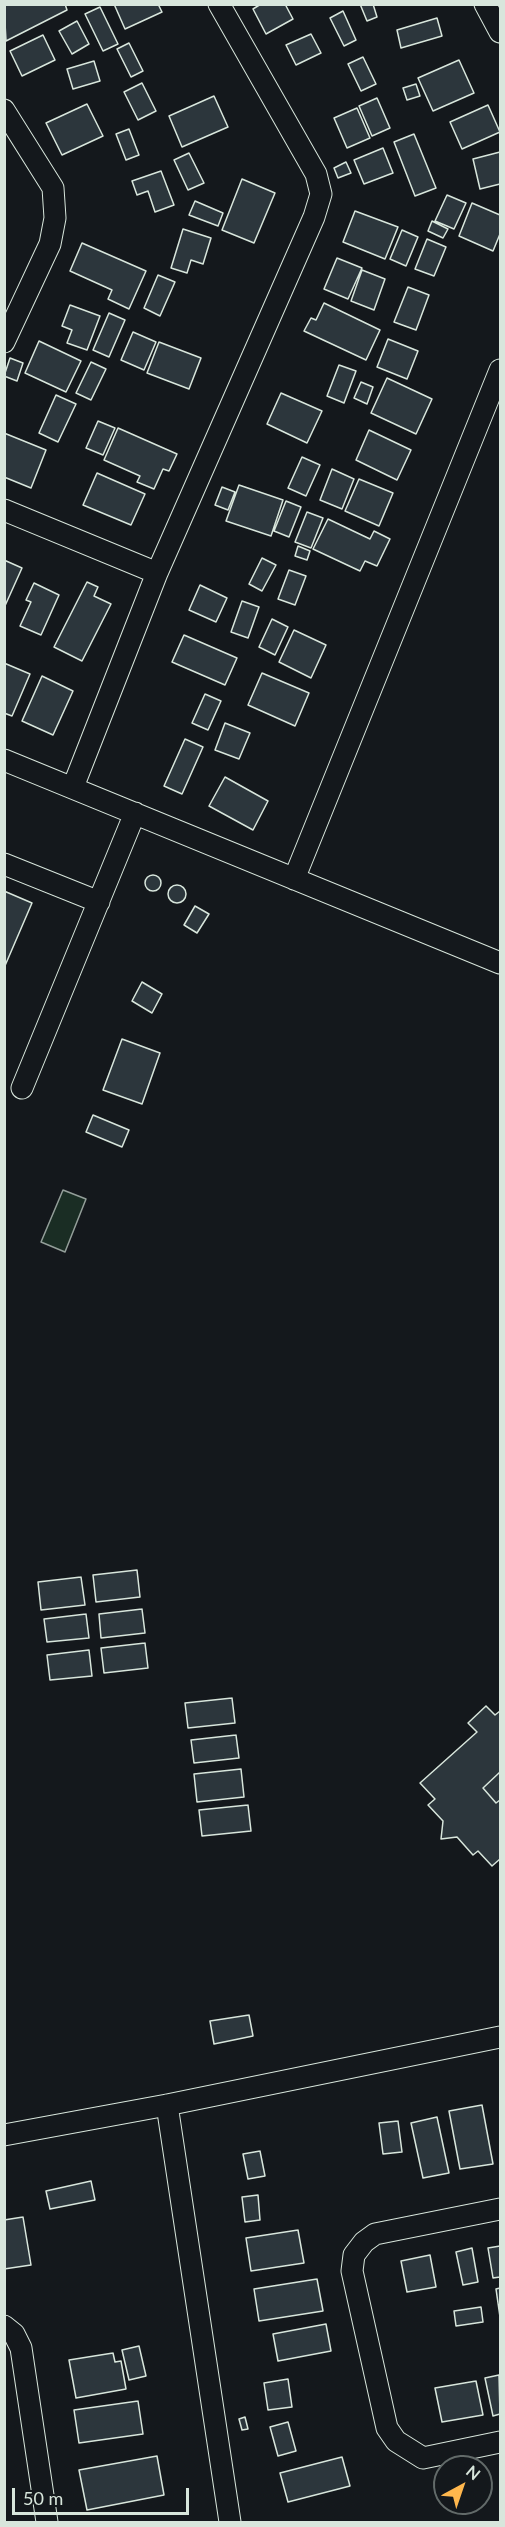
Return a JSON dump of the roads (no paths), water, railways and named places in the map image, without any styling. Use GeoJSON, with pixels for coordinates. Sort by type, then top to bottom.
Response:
{"type":"FeatureCollection","features":[{"type":"Feature","properties":{"kind":"street"},"geometry":{"type":"LineString","coordinates":[[73,787],[158,573],[314,217],[321,194],[316,174],[219,4]]}},
{"type":"Feature","properties":{"kind":"street"},"geometry":{"type":"LineString","coordinates":[[485,4],[501,32]]}},
{"type":"Feature","properties":{"kind":"street"},"geometry":{"type":"LineString","coordinates":[[4,110],[12,140],[53,188],[56,218],[50,244],[4,342]]}},
{"type":"Feature","properties":{"kind":"street"},"geometry":{"type":"LineString","coordinates":[[294,879],[501,370]]}},
{"type":"Feature","properties":{"kind":"street"},"geometry":{"type":"LineString","coordinates":[[4,510],[158,573]]}},
{"type":"Feature","properties":{"kind":"street"},"geometry":{"type":"LineString","coordinates":[[4,760],[501,963]]}},
{"type":"Feature","properties":{"kind":"street"},"geometry":{"type":"LineString","coordinates":[[22,1088],[135,813]]}},
{"type":"Feature","properties":{"kind":"street"},"geometry":{"type":"LineString","coordinates":[[4,864],[99,902]]}},
{"type":"Feature","properties":{"kind":"street"},"geometry":{"type":"LineString","coordinates":[[4,2134],[167,2105],[501,2037]]}},
{"type":"Feature","properties":{"kind":"street"},"geometry":{"type":"LineString","coordinates":[[167,2105],[230,2523]]}},
{"type":"Feature","properties":{"kind":"street"},"geometry":{"type":"LineString","coordinates":[[501,2209],[375,2234],[364,2242],[354,2255],[352,2271],[387,2428],[396,2441],[423,2458],[501,2442]]}},
{"type":"Feature","properties":{"kind":"street"},"geometry":{"type":"LineString","coordinates":[[4,2326],[14,2334],[21,2348],[47,2523]]}}]}
